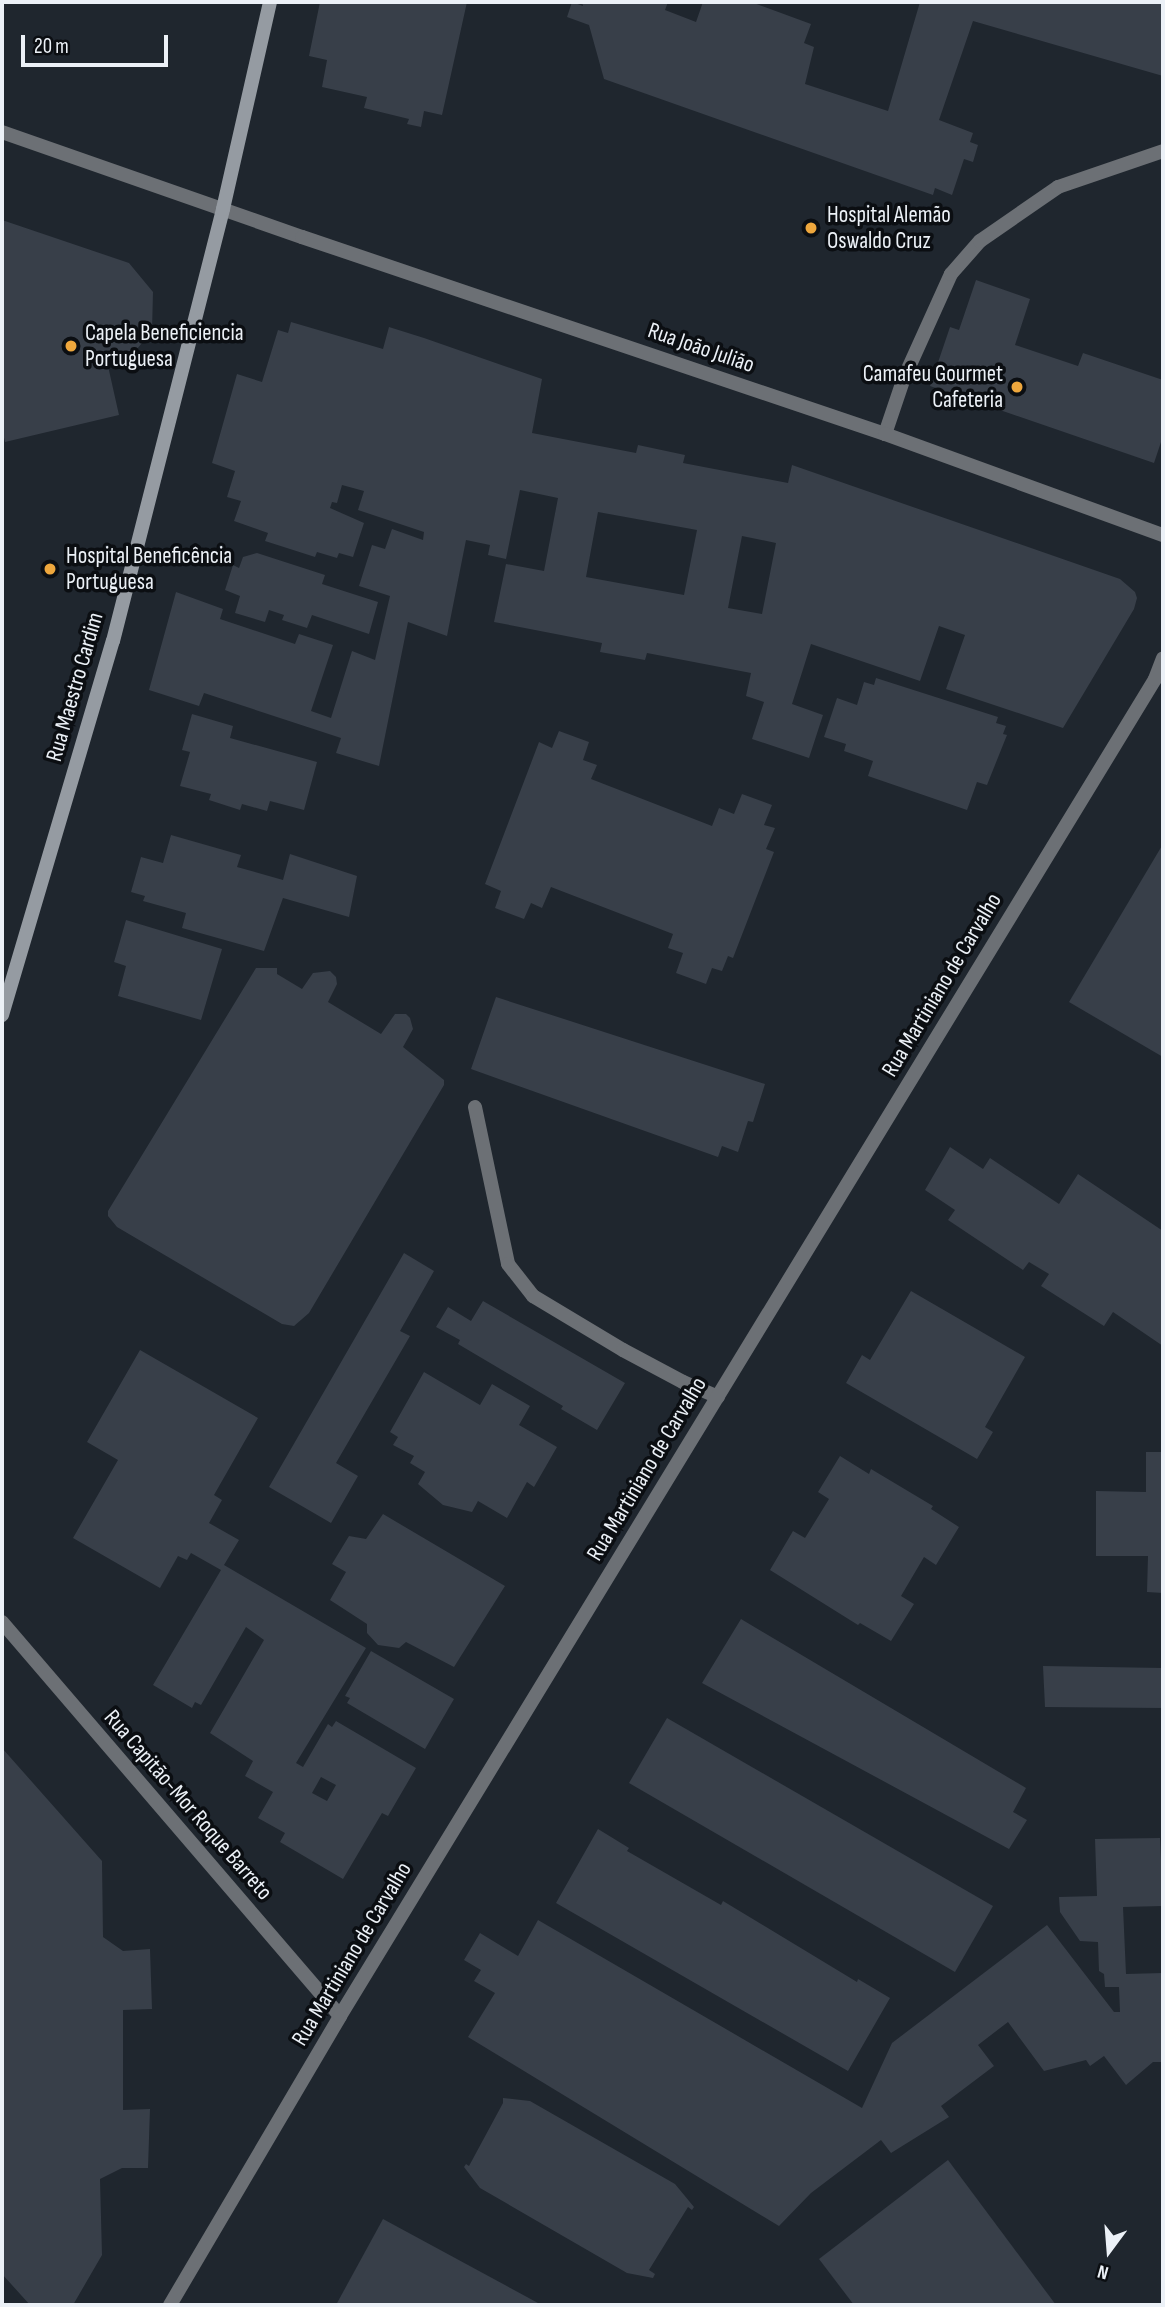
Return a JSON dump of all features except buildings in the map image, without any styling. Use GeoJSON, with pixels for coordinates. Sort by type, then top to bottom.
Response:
{"type":"FeatureCollection","features":[{"type":"Feature","properties":{"kind":"main road","name":"Rua Maestro Cardim"},"geometry":{"type":"LineString","coordinates":[[2,1015],[113,641],[223,209],[270,2]]}},
{"type":"Feature","properties":{"kind":"street","name":"Rua João Julião"},"geometry":{"type":"LineString","coordinates":[[2,132],[885,434],[1163,535]]}},
{"type":"Feature","properties":{"kind":"street"},"geometry":{"type":"LineString","coordinates":[[885,434],[904,378],[951,274],[980,241],[1058,187],[1163,151]]}},
{"type":"Feature","properties":{"kind":"street","name":"Rua Martiniano de Carvalho"},"geometry":{"type":"LineString","coordinates":[[170,2305],[340,2016],[1155,679],[1163,658]]}},
{"type":"Feature","properties":{"kind":"street"},"geometry":{"type":"LineString","coordinates":[[475,1107],[508,1264],[533,1296],[683,1382],[718,1396]]}},
{"type":"Feature","properties":{"kind":"street","name":"Rua Capitão-Mor Roque Barreto"},"geometry":{"type":"LineString","coordinates":[[2,1622],[340,2016]]}},
{"type":"Feature","properties":{"kind":"place","name":"Hospital Alemão Oswaldo Cruz"},"geometry":{"type":"Point","coordinates":[811,228]}},
{"type":"Feature","properties":{"kind":"place","name":"Capela Beneficiencia Portuguesa"},"geometry":{"type":"Point","coordinates":[71,346]}},
{"type":"Feature","properties":{"kind":"place","name":"Camafeu Gourmet Cafeteria"},"geometry":{"type":"Point","coordinates":[1017,387]}},
{"type":"Feature","properties":{"kind":"place","name":"Hospital Beneficência Portuguesa"},"geometry":{"type":"Point","coordinates":[50,569]}}]}
